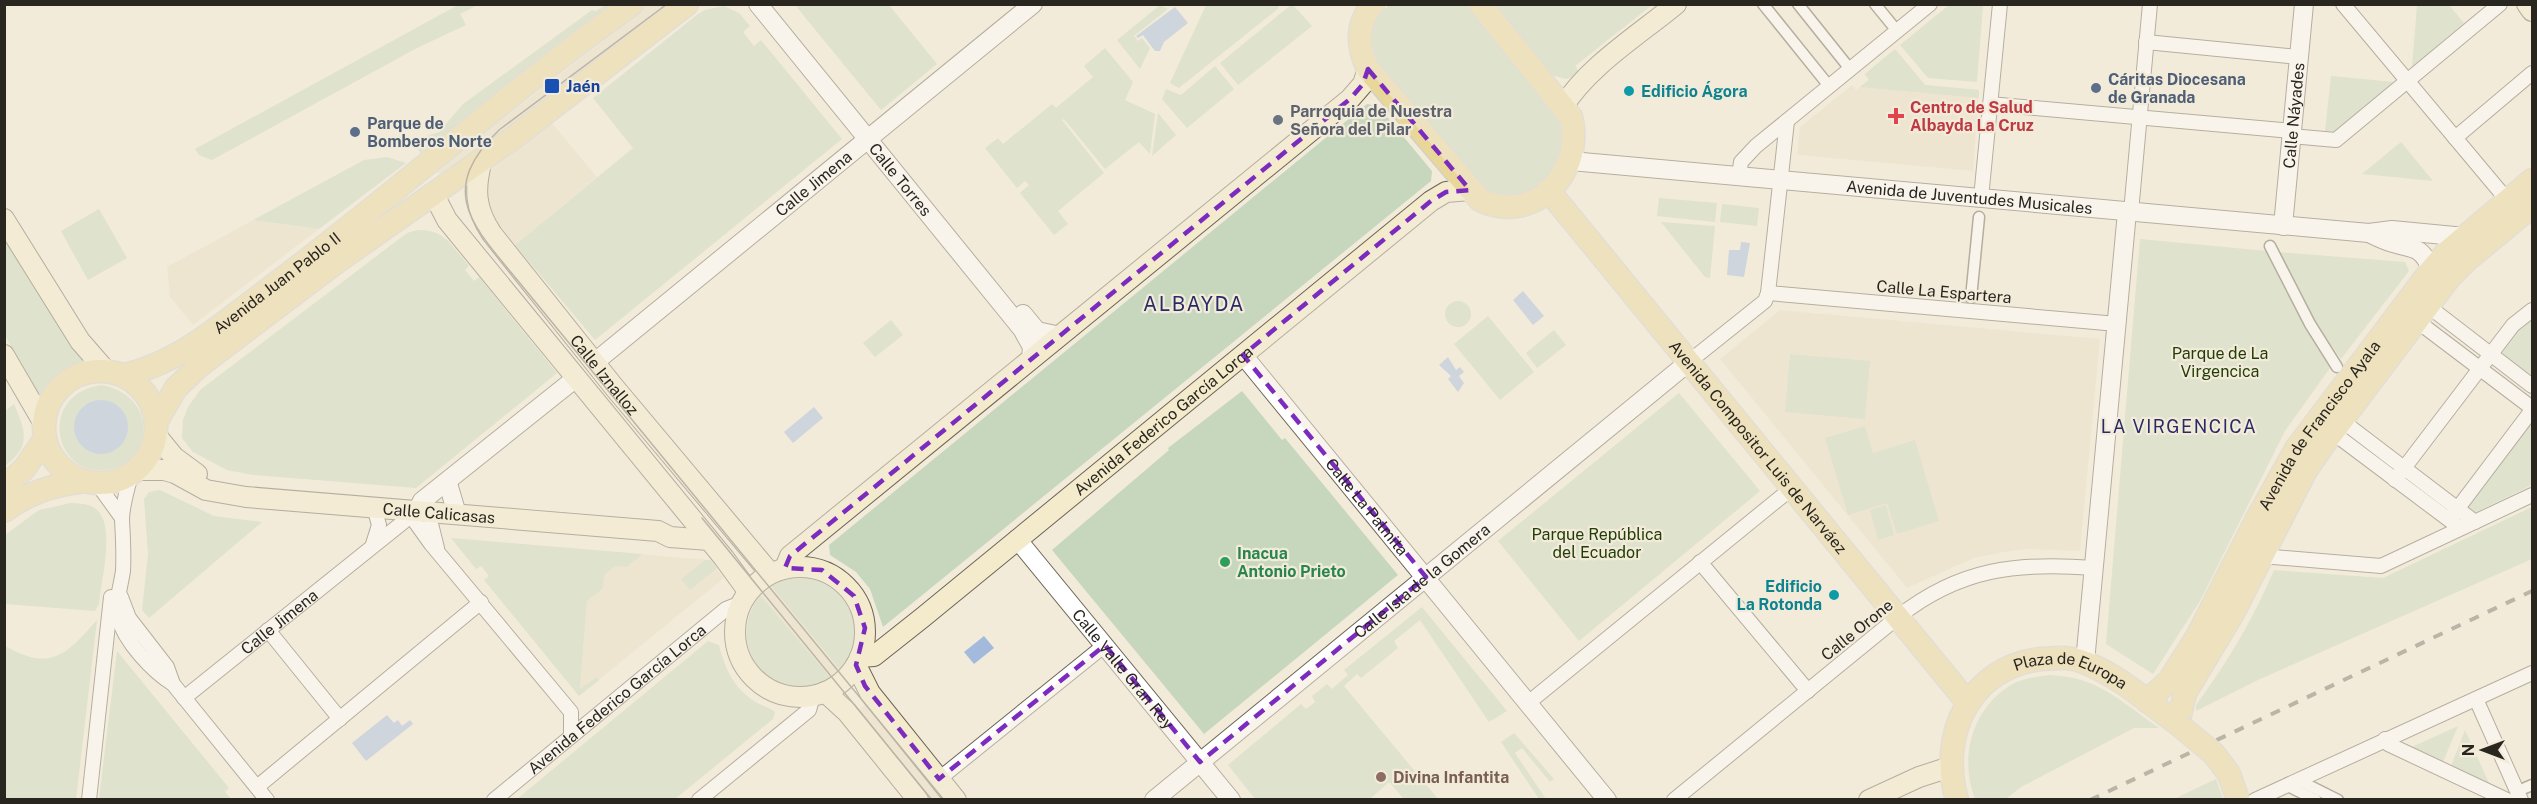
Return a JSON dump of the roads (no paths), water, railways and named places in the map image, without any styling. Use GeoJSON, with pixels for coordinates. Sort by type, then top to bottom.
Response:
{"type":"FeatureCollection","features":[{"type":"Feature","properties":{"kind":"main road","name":"Avenida Juan Pablo II"},"geometry":{"type":"LineString","coordinates":[[115,373],[150,369],[210,333],[371,212],[498,105],[632,4]]}},
{"type":"Feature","properties":{"kind":"main road","name":"Avenida Juan Pablo II"},"geometry":{"type":"LineString","coordinates":[[156,429],[176,388],[186,377],[407,211],[482,160],[687,4]]}},
{"type":"Feature","properties":{"kind":"main road"},"geometry":{"type":"LineString","coordinates":[[1373,4],[1364,17],[1360,29],[1362,55],[1368,69],[1470,190],[1480,200],[1504,208],[1534,201],[1563,175],[1571,161],[1575,133],[1571,117],[1480,4]]}},
{"type":"Feature","properties":{"kind":"main road"},"geometry":{"type":"LineString","coordinates":[[1563,107],[1574,90],[1589,76],[1676,4]]}},
{"type":"Feature","properties":{"kind":"main road"},"geometry":{"type":"LineString","coordinates":[[2527,4],[2532,11]]}},
{"type":"Feature","properties":{"kind":"main road"},"geometry":{"type":"LineString","coordinates":[[778,571],[803,567],[822,570],[839,579],[854,596],[865,628],[858,661],[846,678],[819,694],[796,697],[777,693],[758,682],[744,666],[736,646],[735,624],[745,597],[778,571],[790,556],[1355,95],[1363,84],[1368,69]]}},
{"type":"Feature","properties":{"kind":"main road","name":"Calle Iznalloz"},"geometry":{"type":"LineString","coordinates":[[482,160],[476,194],[484,222],[595,362],[778,571]]}},
{"type":"Feature","properties":{"kind":"main road"},"geometry":{"type":"LineString","coordinates":[[419,170],[433,193]]}},
{"type":"Feature","properties":{"kind":"main road","name":"Avenida de Francisco Ayala"},"geometry":{"type":"LineString","coordinates":[[2178,724],[2182,697],[2233,613],[2260,556],[2301,480],[2336,426],[2422,314],[2467,260],[2524,211],[2532,180]]}},
{"type":"Feature","properties":{"kind":"main road","name":"Avenida Federico García Lorca"},"geometry":{"type":"LineString","coordinates":[[858,661],[874,656],[1431,201],[1446,192],[1470,190]]}},
{"type":"Feature","properties":{"kind":"main road","name":"Avenida Compositor Luis de Narváez"},"geometry":{"type":"LineString","coordinates":[[1548,190],[1968,703]]}},
{"type":"Feature","properties":{"kind":"main road","name":"Calle Iznalloz"},"geometry":{"type":"LineString","coordinates":[[433,193],[447,220],[709,540],[745,597]]}},
{"type":"Feature","properties":{"kind":"main road"},"geometry":{"type":"LineString","coordinates":[[407,211],[438,214],[447,220]]}},
{"type":"Feature","properties":{"kind":"main road","name":"Avenida de Francisco Ayala"},"geometry":{"type":"LineString","coordinates":[[2147,701],[2169,681],[2197,637],[2258,517],[2296,449],[2432,269],[2465,237],[2524,211]]}},
{"type":"Feature","properties":{"kind":"main road"},"geometry":{"type":"LineString","coordinates":[[4,219],[80,341],[115,373],[137,385],[149,399],[156,429],[174,457],[208,480],[219,493]]}},
{"type":"Feature","properties":{"kind":"main road"},"geometry":{"type":"LineString","coordinates":[[4,355],[44,431],[57,465],[90,482]]}},
{"type":"Feature","properties":{"kind":"main road"},"geometry":{"type":"LineString","coordinates":[[4,487],[24,469],[44,431],[51,398],[58,387],[70,378],[86,371],[115,373]]}},
{"type":"Feature","properties":{"kind":"main road"},"geometry":{"type":"LineString","coordinates":[[4,511],[35,492],[90,482],[111,481],[133,472],[148,457],[156,429]]}},
{"type":"Feature","properties":{"kind":"main road","name":"Calle Calicasas"},"geometry":{"type":"LineString","coordinates":[[133,472],[175,473],[206,490],[219,493],[658,531],[670,537],[709,540]]}},
{"type":"Feature","properties":{"kind":"main road"},"geometry":{"type":"LineString","coordinates":[[658,531],[676,522],[686,513]]}},
{"type":"Feature","properties":{"kind":"main road","name":"Plaza de Europa"},"geometry":{"type":"LineString","coordinates":[[1957,800],[1950,767],[1951,744],[1968,703],[1986,681],[2007,666],[2061,657],[2085,662],[2147,701],[2178,724],[2214,754],[2229,774],[2238,800]]}},
{"type":"Feature","properties":{"kind":"main road"},"geometry":{"type":"LineString","coordinates":[[858,661],[870,693],[956,800]]}},
{"type":"Feature","properties":{"kind":"main road"},"geometry":{"type":"LineString","coordinates":[[819,694],[847,712],[916,799]]}},
{"type":"Feature","properties":{"kind":"main road"},"geometry":{"type":"LineString","coordinates":[[1869,800],[1919,777],[1950,767]]}},
{"type":"Feature","properties":{"kind":"street","name":"Calle Torres"},"geometry":{"type":"LineString","coordinates":[[758,4],[1037,331],[1060,336]]}},
{"type":"Feature","properties":{"kind":"street","name":"Calle Torres"},"geometry":{"type":"LineString","coordinates":[[772,4],[1022,329],[1032,347],[1031,359]]}},
{"type":"Feature","properties":{"kind":"street","name":"Calle Jimena"},"geometry":{"type":"LineString","coordinates":[[595,362],[1033,4]]}},
{"type":"Feature","properties":{"kind":"street"},"geometry":{"type":"LineString","coordinates":[[1763,4],[1825,81]]}},
{"type":"Feature","properties":{"kind":"street"},"geometry":{"type":"LineString","coordinates":[[1798,4],[1846,64]]}},
{"type":"Feature","properties":{"kind":"street"},"geometry":{"type":"LineString","coordinates":[[1875,4],[1893,26]]}},
{"type":"Feature","properties":{"kind":"street"},"geometry":{"type":"LineString","coordinates":[[1739,176],[1741,162],[1930,4]]}},
{"type":"Feature","properties":{"kind":"street"},"geometry":{"type":"LineString","coordinates":[[1981,198],[2000,4]]}},
{"type":"Feature","properties":{"kind":"street"},"geometry":{"type":"LineString","coordinates":[[2085,662],[2116,324],[2150,4]]}},
{"type":"Feature","properties":{"kind":"street","name":"Calle Náyades"},"geometry":{"type":"LineString","coordinates":[[2283,226],[2304,4]]}},
{"type":"Feature","properties":{"kind":"street"},"geometry":{"type":"LineString","coordinates":[[2343,4],[2455,138],[2524,211]]}},
{"type":"Feature","properties":{"kind":"street"},"geometry":{"type":"LineString","coordinates":[[1990,104],[2139,117],[2336,140],[2500,4]]}},
{"type":"Feature","properties":{"kind":"street"},"geometry":{"type":"LineString","coordinates":[[2146,42],[2299,57]]}},
{"type":"Feature","properties":{"kind":"street"},"geometry":{"type":"LineString","coordinates":[[2455,138],[2532,73]]}},
{"type":"Feature","properties":{"kind":"street"},"geometry":{"type":"LineString","coordinates":[[1690,362],[1765,300],[1768,293],[1787,122]]}},
{"type":"Feature","properties":{"kind":"street","name":"Avenida de Juventudes Musicales"},"geometry":{"type":"LineString","coordinates":[[1571,161],[2283,226],[2369,233],[2391,230],[2465,237]]}},
{"type":"Feature","properties":{"kind":"street"},"geometry":{"type":"LineString","coordinates":[[1971,298],[1979,218]]}},
{"type":"Feature","properties":{"kind":"street","name":"Avenida de Juventudes Musicales"},"geometry":{"type":"LineString","coordinates":[[2369,233],[2392,243],[2417,248],[2424,254],[2432,269]]}},
{"type":"Feature","properties":{"kind":"street"},"geometry":{"type":"LineString","coordinates":[[2270,246],[2310,324],[2337,367]]}},
{"type":"Feature","properties":{"kind":"street","name":"Calle La Espartera"},"geometry":{"type":"LineString","coordinates":[[1768,293],[2116,324]]}},
{"type":"Feature","properties":{"kind":"street"},"geometry":{"type":"LineString","coordinates":[[2395,480],[2513,325],[2532,310]]}},
{"type":"Feature","properties":{"kind":"street"},"geometry":{"type":"LineString","coordinates":[[2422,314],[2491,354],[2532,386]]}},
{"type":"Feature","properties":{"kind":"street"},"geometry":{"type":"LineString","coordinates":[[2422,314],[2480,368],[2532,409],[2458,508],[2454,524]]}},
{"type":"Feature","properties":{"kind":"street","name":"Calle La Palmita"},"geometry":{"type":"LineString","coordinates":[[1243,355],[1607,800]]}},
{"type":"Feature","properties":{"kind":"street","name":"Calle Isla de la Gomera"},"geometry":{"type":"LineString","coordinates":[[1154,800],[1690,362]]}},
{"type":"Feature","properties":{"kind":"street","name":"Calle Jimena"},"geometry":{"type":"LineString","coordinates":[[184,698],[373,544],[439,513],[422,501],[450,484],[576,378]]}},
{"type":"Feature","properties":{"kind":"street"},"geometry":{"type":"LineString","coordinates":[[2336,426],[2404,468],[2475,522]]}},
{"type":"Feature","properties":{"kind":"street"},"geometry":{"type":"LineString","coordinates":[[2336,426],[2395,480],[2454,524]]}},
{"type":"Feature","properties":{"kind":"street"},"geometry":{"type":"LineString","coordinates":[[133,472],[122,518],[123,568],[117,605],[118,617],[126,635],[159,675],[173,684]]}},
{"type":"Feature","properties":{"kind":"street"},"geometry":{"type":"LineString","coordinates":[[90,482],[122,518]]}},
{"type":"Feature","properties":{"kind":"street"},"geometry":{"type":"LineString","coordinates":[[436,542],[439,513],[450,484]]}},
{"type":"Feature","properties":{"kind":"street"},"geometry":{"type":"LineString","coordinates":[[1528,703],[1792,488]]}},
{"type":"Feature","properties":{"kind":"street"},"geometry":{"type":"LineString","coordinates":[[2260,556],[2381,566],[2454,524],[2475,522],[2532,495]]}},
{"type":"Feature","properties":{"kind":"street"},"geometry":{"type":"LineString","coordinates":[[373,544],[379,525],[374,507]]}},
{"type":"Feature","properties":{"kind":"street"},"geometry":{"type":"LineString","coordinates":[[439,513],[416,523],[436,542],[571,712],[571,736]]}},
{"type":"Feature","properties":{"kind":"street","name":"Calle Valle Gran Rey"},"geometry":{"type":"LineString","coordinates":[[1017,539],[1231,800]]}},
{"type":"Feature","properties":{"kind":"street"},"geometry":{"type":"LineString","coordinates":[[1700,562],[1808,691]]}},
{"type":"Feature","properties":{"kind":"street","name":"Calle Orone"},"geometry":{"type":"LineString","coordinates":[[1674,800],[1898,617],[1929,596],[1960,580],[1989,570],[2020,566],[2094,568]]}},
{"type":"Feature","properties":{"kind":"street"},"geometry":{"type":"LineString","coordinates":[[109,641],[106,634],[113,582],[123,568]]}},
{"type":"Feature","properties":{"kind":"street"},"geometry":{"type":"LineString","coordinates":[[120,597],[129,618],[167,667],[173,684],[267,800]]}},
{"type":"Feature","properties":{"kind":"street","name":"Avenida Federico García Lorca"},"geometry":{"type":"LineString","coordinates":[[494,800],[726,609],[745,597]]}},
{"type":"Feature","properties":{"kind":"street"},"geometry":{"type":"LineString","coordinates":[[257,787],[482,602]]}},
{"type":"Feature","properties":{"kind":"street"},"geometry":{"type":"LineString","coordinates":[[89,800],[109,641],[118,617]]}},
{"type":"Feature","properties":{"kind":"street"},"geometry":{"type":"LineString","coordinates":[[268,630],[340,719]]}},
{"type":"Feature","properties":{"kind":"street"},"geometry":{"type":"LineString","coordinates":[[109,641],[116,633],[126,635]]}},
{"type":"Feature","properties":{"kind":"street"},"geometry":{"type":"LineString","coordinates":[[939,779],[1105,645]]}},
{"type":"Feature","properties":{"kind":"street"},"geometry":{"type":"LineString","coordinates":[[2255,800],[2294,780],[2532,673]]}},
{"type":"Feature","properties":{"kind":"street"},"geometry":{"type":"LineString","coordinates":[[699,800],[809,710],[819,694]]}},
{"type":"Feature","properties":{"kind":"street"},"geometry":{"type":"LineString","coordinates":[[2476,699],[2526,791]]}},
{"type":"Feature","properties":{"kind":"street"},"geometry":{"type":"LineString","coordinates":[[571,712],[594,716]]}},
{"type":"Feature","properties":{"kind":"street"},"geometry":{"type":"LineString","coordinates":[[2385,740],[2388,744],[2507,800]]}},
{"type":"Feature","properties":{"kind":"street"},"geometry":{"type":"LineString","coordinates":[[2294,780],[2290,787],[2316,800]]}},
{"type":"Feature","properties":{"kind":"street"},"geometry":{"type":"LineString","coordinates":[[2294,780],[2338,800]]}},
{"type":"Feature","properties":{"kind":"water"},"geometry":{"type":"Polygon","coordinates":[[[1175,7],[1188,23],[1164,42],[1160,51],[1155,51],[1143,35],[1138,38],[1136,36],[1175,7]]]}},
{"type":"Feature","properties":{"kind":"water"},"geometry":{"type":"Polygon","coordinates":[[[1741,242],[1750,243],[1744,277],[1727,275],[1729,250],[1740,250],[1741,242]]]}},
{"type":"Feature","properties":{"kind":"water"},"geometry":{"type":"Polygon","coordinates":[[[1523,291],[1544,316],[1533,325],[1513,300],[1523,291]]]}},
{"type":"Feature","properties":{"kind":"water"},"geometry":{"type":"Polygon","coordinates":[[[1448,357],[1456,370],[1460,367],[1464,372],[1459,376],[1464,383],[1458,392],[1448,379],[1451,376],[1439,365],[1448,357]]]}},
{"type":"Feature","properties":{"kind":"water"},"geometry":{"type":"Polygon","coordinates":[[[101,400],[111,402],[120,408],[126,417],[128,427],[126,437],[120,446],[111,452],[101,454],[91,452],[82,446],[76,437],[74,427],[76,417],[82,408],[91,402],[101,400]]]}},
{"type":"Feature","properties":{"kind":"water"},"geometry":{"type":"Polygon","coordinates":[[[814,407],[823,418],[793,443],[784,432],[814,407]]]}},
{"type":"Feature","properties":{"kind":"water"},"geometry":{"type":"Polygon","coordinates":[[[984,636],[994,648],[974,664],[964,652],[984,636]]]}},
{"type":"Feature","properties":{"kind":"water"},"geometry":{"type":"Polygon","coordinates":[[[387,715],[394,723],[398,720],[402,726],[410,720],[413,724],[366,761],[352,743],[387,715]]]}},
{"type":"Feature","properties":{"kind":"tram line"},"geometry":{"type":"LineString","coordinates":[[667,4],[499,130],[480,152],[469,172],[465,191],[468,209],[488,244],[944,800]]}},
{"type":"Feature","properties":{"kind":"tram line"},"geometry":{"type":"LineString","coordinates":[[702,518],[932,800]]}},
{"type":"Feature","properties":{"kind":"railway"},"geometry":{"type":"LineString","coordinates":[[2090,800],[2532,591]]}},
{"type":"Feature","properties":{"kind":"place","name":"Jaén"},"geometry":{"type":"Point","coordinates":[552,86]}},
{"type":"Feature","properties":{"kind":"place","name":"Cáritas Diocesana de Granada"},"geometry":{"type":"Point","coordinates":[2096,88]}},
{"type":"Feature","properties":{"kind":"place","name":"Edificio Ágora"},"geometry":{"type":"Point","coordinates":[1629,91]}},
{"type":"Feature","properties":{"kind":"place","name":"Centro de Salud Albayda La Cruz"},"geometry":{"type":"Point","coordinates":[1896,116]}},
{"type":"Feature","properties":{"kind":"place","name":"Parroquia de Nuestra Señora del Pilar"},"geometry":{"type":"Point","coordinates":[1278,120]}},
{"type":"Feature","properties":{"kind":"place","name":"Parque de Bomberos Norte"},"geometry":{"type":"Point","coordinates":[355,132]}},
{"type":"Feature","properties":{"kind":"place","name":"Inacua Antonio Prieto"},"geometry":{"type":"Point","coordinates":[1225,562]}},
{"type":"Feature","properties":{"kind":"place","name":"Edificio La Rotonda"},"geometry":{"type":"Point","coordinates":[1834,595]}},
{"type":"Feature","properties":{"kind":"place","name":"Divina Infantita"},"geometry":{"type":"Point","coordinates":[1381,777]}},
{"type":"Feature","properties":{"kind":"district","name":"ALBAYDA"},"geometry":{"type":"Point","coordinates":[1194,304]}},
{"type":"Feature","properties":{"kind":"district","name":"LA VIRGENCICA"},"geometry":{"type":"Point","coordinates":[2179,426]}},
{"type":"Feature","properties":{"kind":"park label","name":"Parque de La Virgencica"},"geometry":{"type":"Point","coordinates":[2220,362]}},
{"type":"Feature","properties":{"kind":"park label","name":"Parque República del Ecuador"},"geometry":{"type":"Point","coordinates":[1597,543]}}]}
